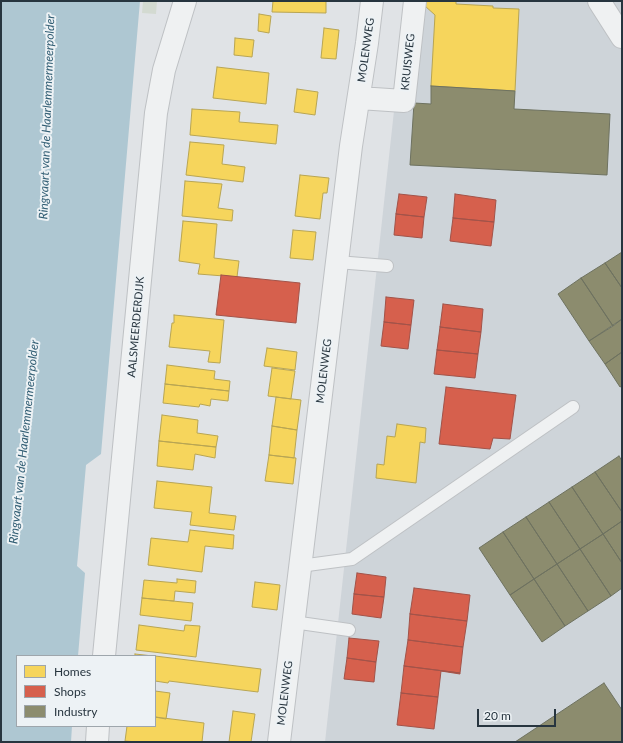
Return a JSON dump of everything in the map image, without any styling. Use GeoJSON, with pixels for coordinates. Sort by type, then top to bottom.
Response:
{"type":"FeatureCollection","features":[{"type":"Feature","properties":{"kind":"street","name":"AALSMEERDERDIJK"},"geometry":{"type":"LineString","coordinates":[[104,655],[156,113],[164,70],[185,1]]}},
{"type":"Feature","properties":{"kind":"street","name":"MOLENWEG"},"geometry":{"type":"LineString","coordinates":[[279,742],[337,262],[372,1]]}},
{"type":"Feature","properties":{"kind":"street","name":"KRUISWEG"},"geometry":{"type":"LineString","coordinates":[[359,98],[404,101],[415,1]]}},
{"type":"Feature","properties":{"kind":"street"},"geometry":{"type":"LineString","coordinates":[[599,1],[622,37]]}},
{"type":"Feature","properties":{"kind":"street"},"geometry":{"type":"LineString","coordinates":[[97,742],[98,727]]}},
{"type":"Feature","properties":{"kind":"lane"},"geometry":{"type":"LineString","coordinates":[[337,262],[387,266]]}},
{"type":"Feature","properties":{"kind":"lane"},"geometry":{"type":"LineString","coordinates":[[300,566],[352,559],[573,407]]}},
{"type":"Feature","properties":{"kind":"lane"},"geometry":{"type":"LineString","coordinates":[[293,622],[349,630]]}},
{"type":"Feature","properties":{"kind":"shaded area"},"geometry":{"type":"Polygon","coordinates":[[[143,1],[157,1],[156,14],[142,13],[143,1]]]}},
{"type":"Feature","properties":{"kind":"shaded area"},"geometry":{"type":"Polygon","coordinates":[[[406,1],[622,1],[622,742],[325,742],[406,1]]]}},
{"type":"Feature","properties":{"kind":"water","name":"Ringvaart van de Haarlemmermeerpolder"},"geometry":{"type":"Polygon","coordinates":[[[1,1],[140,1],[101,454],[86,465],[77,566],[85,573],[78,655],[16,655],[16,727],[72,727],[71,742],[1,742],[1,1]]]}},
{"type":"Feature","properties":{"kind":"building: Homes"},"geometry":{"type":"Polygon","coordinates":[[[273,1],[326,1],[326,13],[272,12],[273,1]]]}},
{"type":"Feature","properties":{"kind":"building: Homes"},"geometry":{"type":"Polygon","coordinates":[[[426,1],[456,1],[456,4],[519,9],[515,91],[431,86],[435,15],[425,6],[426,1]]]}},
{"type":"Feature","properties":{"kind":"building: Homes"},"geometry":{"type":"Polygon","coordinates":[[[259,14],[271,16],[269,33],[258,31],[259,14]]]}},
{"type":"Feature","properties":{"kind":"building: Homes"},"geometry":{"type":"Polygon","coordinates":[[[324,28],[339,30],[336,59],[321,58],[324,28]]]}},
{"type":"Feature","properties":{"kind":"building: Homes"},"geometry":{"type":"Polygon","coordinates":[[[235,38],[254,40],[252,57],[234,55],[235,38]]]}},
{"type":"Feature","properties":{"kind":"building: Homes"},"geometry":{"type":"Polygon","coordinates":[[[217,67],[269,73],[266,104],[213,98],[217,67]]]}},
{"type":"Feature","properties":{"kind":"building: Homes"},"geometry":{"type":"Polygon","coordinates":[[[297,89],[318,92],[315,115],[294,112],[297,89]]]}},
{"type":"Feature","properties":{"kind":"building: Homes"},"geometry":{"type":"Polygon","coordinates":[[[192,109],[240,112],[239,122],[278,125],[276,144],[190,135],[192,109]]]}},
{"type":"Feature","properties":{"kind":"building: Homes"},"geometry":{"type":"Polygon","coordinates":[[[190,142],[224,145],[222,164],[245,167],[243,182],[186,175],[190,142]]]}},
{"type":"Feature","properties":{"kind":"building: Homes"},"geometry":{"type":"Polygon","coordinates":[[[300,175],[329,178],[327,193],[323,193],[320,219],[295,216],[300,175]]]}},
{"type":"Feature","properties":{"kind":"building: Homes"},"geometry":{"type":"Polygon","coordinates":[[[185,181],[222,184],[218,208],[233,210],[232,221],[182,216],[185,181]]]}},
{"type":"Feature","properties":{"kind":"building: Homes"},"geometry":{"type":"Polygon","coordinates":[[[183,221],[217,224],[214,258],[239,261],[237,277],[198,274],[200,264],[179,261],[183,221]]]}},
{"type":"Feature","properties":{"kind":"building: Homes"},"geometry":{"type":"Polygon","coordinates":[[[293,230],[316,232],[313,260],[290,258],[293,230]]]}},
{"type":"Feature","properties":{"kind":"building: Homes"},"geometry":{"type":"Polygon","coordinates":[[[174,315],[224,320],[220,363],[208,362],[210,351],[169,347],[172,323],[174,323],[174,315]]]}},
{"type":"Feature","properties":{"kind":"building: Homes"},"geometry":{"type":"Polygon","coordinates":[[[267,348],[297,352],[295,370],[264,366],[267,348]]]}},
{"type":"Feature","properties":{"kind":"building: Homes"},"geometry":{"type":"Polygon","coordinates":[[[167,365],[215,371],[214,379],[230,381],[229,391],[165,384],[167,365]]]}},
{"type":"Feature","properties":{"kind":"building: Homes"},"geometry":{"type":"Polygon","coordinates":[[[272,368],[295,371],[291,399],[268,396],[272,368]]]}},
{"type":"Feature","properties":{"kind":"building: Homes"},"geometry":{"type":"Polygon","coordinates":[[[165,384],[229,391],[228,401],[211,399],[210,406],[200,404],[199,407],[163,403],[165,384]]]}},
{"type":"Feature","properties":{"kind":"building: Homes"},"geometry":{"type":"Polygon","coordinates":[[[276,397],[301,400],[297,430],[272,426],[276,397]]]}},
{"type":"Feature","properties":{"kind":"building: Homes"},"geometry":{"type":"Polygon","coordinates":[[[162,415],[198,420],[197,433],[218,436],[216,447],[159,441],[162,415]]]}},
{"type":"Feature","properties":{"kind":"building: Homes"},"geometry":{"type":"Polygon","coordinates":[[[397,424],[426,428],[425,443],[420,442],[416,483],[376,478],[377,464],[384,465],[387,436],[395,437],[397,424]]]}},
{"type":"Feature","properties":{"kind":"building: Homes"},"geometry":{"type":"Polygon","coordinates":[[[272,426],[297,430],[294,458],[269,455],[272,426]]]}},
{"type":"Feature","properties":{"kind":"building: Homes"},"geometry":{"type":"Polygon","coordinates":[[[159,441],[216,447],[215,458],[195,454],[193,470],[157,466],[159,441]]]}},
{"type":"Feature","properties":{"kind":"building: Homes"},"geometry":{"type":"Polygon","coordinates":[[[269,455],[296,458],[293,484],[265,481],[269,455]]]}},
{"type":"Feature","properties":{"kind":"building: Homes"},"geometry":{"type":"Polygon","coordinates":[[[157,481],[212,487],[209,513],[236,516],[234,530],[190,525],[192,512],[154,508],[157,481]]]}},
{"type":"Feature","properties":{"kind":"building: Homes"},"geometry":{"type":"Polygon","coordinates":[[[190,530],[234,535],[233,549],[205,546],[202,572],[148,565],[151,538],[188,542],[190,530]]]}},
{"type":"Feature","properties":{"kind":"building: Homes"},"geometry":{"type":"Polygon","coordinates":[[[177,579],[196,581],[195,593],[175,591],[174,601],[142,598],[144,580],[177,583],[177,579]]]}},
{"type":"Feature","properties":{"kind":"building: Homes"},"geometry":{"type":"Polygon","coordinates":[[[255,582],[280,585],[277,610],[252,607],[255,582]]]}},
{"type":"Feature","properties":{"kind":"building: Homes"},"geometry":{"type":"Polygon","coordinates":[[[142,598],[193,603],[191,621],[140,615],[142,598]]]}},
{"type":"Feature","properties":{"kind":"building: Homes"},"geometry":{"type":"Polygon","coordinates":[[[139,625],[184,631],[185,625],[200,626],[196,657],[136,650],[139,625]]]}},
{"type":"Feature","properties":{"kind":"building: Homes"},"geometry":{"type":"Polygon","coordinates":[[[156,656],[261,669],[258,692],[169,681],[168,683],[156,681],[156,656]]]}},
{"type":"Feature","properties":{"kind":"building: Homes"},"geometry":{"type":"Polygon","coordinates":[[[156,691],[170,693],[166,719],[156,717],[156,691]]]}},
{"type":"Feature","properties":{"kind":"building: Homes"},"geometry":{"type":"Polygon","coordinates":[[[233,711],[255,714],[251,742],[229,742],[233,711]]]}},
{"type":"Feature","properties":{"kind":"building: Homes"},"geometry":{"type":"Polygon","coordinates":[[[156,717],[204,723],[202,742],[125,741],[127,727],[156,727],[156,717]]]}},
{"type":"Feature","properties":{"kind":"building: Shops"},"geometry":{"type":"Polygon","coordinates":[[[399,194],[427,197],[424,217],[396,214],[399,194]]]}},
{"type":"Feature","properties":{"kind":"building: Shops"},"geometry":{"type":"Polygon","coordinates":[[[455,194],[496,200],[494,222],[453,218],[455,194]]]}},
{"type":"Feature","properties":{"kind":"building: Shops"},"geometry":{"type":"Polygon","coordinates":[[[396,214],[424,217],[422,238],[394,235],[396,214]]]}},
{"type":"Feature","properties":{"kind":"building: Shops"},"geometry":{"type":"Polygon","coordinates":[[[453,218],[494,222],[491,246],[450,241],[453,218]]]}},
{"type":"Feature","properties":{"kind":"building: Shops"},"geometry":{"type":"Polygon","coordinates":[[[221,275],[300,283],[296,323],[216,315],[221,275]]]}},
{"type":"Feature","properties":{"kind":"building: Shops"},"geometry":{"type":"Polygon","coordinates":[[[386,297],[414,300],[411,325],[384,322],[386,297]]]}},
{"type":"Feature","properties":{"kind":"building: Shops"},"geometry":{"type":"Polygon","coordinates":[[[443,304],[483,309],[481,332],[440,327],[443,304]]]}},
{"type":"Feature","properties":{"kind":"building: Shops"},"geometry":{"type":"Polygon","coordinates":[[[384,322],[411,325],[408,349],[381,346],[384,322]]]}},
{"type":"Feature","properties":{"kind":"building: Shops"},"geometry":{"type":"Polygon","coordinates":[[[440,327],[481,332],[478,354],[437,350],[440,327]]]}},
{"type":"Feature","properties":{"kind":"building: Shops"},"geometry":{"type":"Polygon","coordinates":[[[437,350],[478,354],[475,378],[434,374],[437,350]]]}},
{"type":"Feature","properties":{"kind":"building: Shops"},"geometry":{"type":"Polygon","coordinates":[[[446,387],[516,395],[510,439],[493,438],[490,449],[439,444],[446,387]]]}},
{"type":"Feature","properties":{"kind":"building: Shops"},"geometry":{"type":"Polygon","coordinates":[[[357,573],[386,577],[384,597],[354,594],[357,573]]]}},
{"type":"Feature","properties":{"kind":"building: Shops"},"geometry":{"type":"Polygon","coordinates":[[[414,588],[470,595],[467,621],[410,614],[414,588]]]}},
{"type":"Feature","properties":{"kind":"building: Shops"},"geometry":{"type":"Polygon","coordinates":[[[354,594],[384,597],[381,618],[352,614],[354,594]]]}},
{"type":"Feature","properties":{"kind":"building: Shops"},"geometry":{"type":"Polygon","coordinates":[[[410,614],[467,621],[463,647],[408,640],[410,614]]]}},
{"type":"Feature","properties":{"kind":"building: Shops"},"geometry":{"type":"Polygon","coordinates":[[[349,638],[379,641],[376,662],[347,658],[349,638]]]}},
{"type":"Feature","properties":{"kind":"building: Shops"},"geometry":{"type":"Polygon","coordinates":[[[408,640],[463,647],[460,673],[404,666],[408,640]]]}},
{"type":"Feature","properties":{"kind":"building: Shops"},"geometry":{"type":"Polygon","coordinates":[[[347,658],[376,662],[374,682],[344,679],[347,658]]]}},
{"type":"Feature","properties":{"kind":"building: Shops"},"geometry":{"type":"Polygon","coordinates":[[[404,666],[460,673],[460,674],[441,671],[438,697],[401,693],[404,666]]]}},
{"type":"Feature","properties":{"kind":"building: Shops"},"geometry":{"type":"Polygon","coordinates":[[[401,693],[438,697],[434,729],[397,725],[401,693]]]}},
{"type":"Feature","properties":{"kind":"building: Industry"},"geometry":{"type":"Polygon","coordinates":[[[431,86],[515,91],[514,109],[610,114],[607,175],[410,165],[414,103],[431,104],[431,86]]]}},
{"type":"Feature","properties":{"kind":"building: Industry"},"geometry":{"type":"Polygon","coordinates":[[[622,252],[622,288],[605,263],[622,252]]]}},
{"type":"Feature","properties":{"kind":"building: Industry"},"geometry":{"type":"Polygon","coordinates":[[[605,263],[622,288],[622,319],[613,326],[581,278],[605,263]]]}},
{"type":"Feature","properties":{"kind":"building: Industry"},"geometry":{"type":"Polygon","coordinates":[[[581,278],[613,326],[589,341],[558,294],[581,278]]]}},
{"type":"Feature","properties":{"kind":"building: Industry"},"geometry":{"type":"Polygon","coordinates":[[[622,319],[622,352],[605,364],[589,341],[622,319]]]}},
{"type":"Feature","properties":{"kind":"building: Industry"},"geometry":{"type":"Polygon","coordinates":[[[622,352],[622,386],[620,387],[605,364],[622,352]]]}},
{"type":"Feature","properties":{"kind":"building: Industry"},"geometry":{"type":"Polygon","coordinates":[[[619,456],[622,461],[622,512],[595,472],[619,456]]]}},
{"type":"Feature","properties":{"kind":"building: Industry"},"geometry":{"type":"Polygon","coordinates":[[[595,472],[622,512],[622,521],[603,534],[572,487],[595,472]]]}},
{"type":"Feature","properties":{"kind":"building: Industry"},"geometry":{"type":"Polygon","coordinates":[[[572,487],[603,534],[580,549],[549,502],[572,487]]]}},
{"type":"Feature","properties":{"kind":"building: Industry"},"geometry":{"type":"Polygon","coordinates":[[[549,502],[580,549],[557,564],[526,517],[549,502]]]}},
{"type":"Feature","properties":{"kind":"building: Industry"},"geometry":{"type":"Polygon","coordinates":[[[526,517],[557,564],[534,579],[503,532],[526,517]]]}},
{"type":"Feature","properties":{"kind":"building: Industry"},"geometry":{"type":"Polygon","coordinates":[[[622,521],[622,563],[603,534],[622,521]]]}},
{"type":"Feature","properties":{"kind":"building: Industry"},"geometry":{"type":"Polygon","coordinates":[[[503,532],[534,579],[510,595],[479,548],[503,532]]]}},
{"type":"Feature","properties":{"kind":"building: Industry"},"geometry":{"type":"Polygon","coordinates":[[[603,534],[622,563],[622,588],[611,596],[580,549],[603,534]]]}},
{"type":"Feature","properties":{"kind":"building: Industry"},"geometry":{"type":"Polygon","coordinates":[[[580,549],[611,596],[588,611],[557,564],[580,549]]]}},
{"type":"Feature","properties":{"kind":"building: Industry"},"geometry":{"type":"Polygon","coordinates":[[[557,564],[588,611],[565,626],[534,579],[557,564]]]}},
{"type":"Feature","properties":{"kind":"building: Industry"},"geometry":{"type":"Polygon","coordinates":[[[534,579],[565,626],[542,642],[510,595],[534,579]]]}},
{"type":"Feature","properties":{"kind":"building: Industry"},"geometry":{"type":"Polygon","coordinates":[[[604,683],[622,710],[622,742],[515,742],[604,683]]]}}]}
